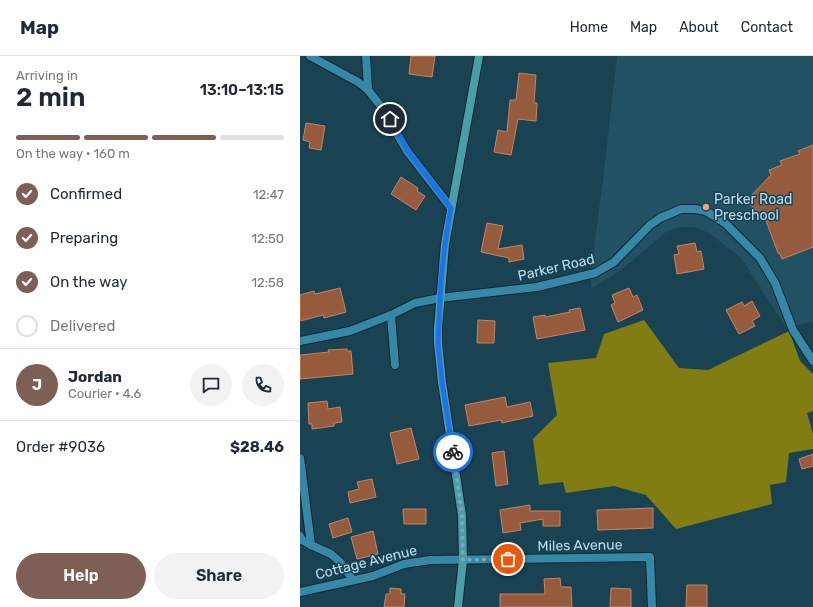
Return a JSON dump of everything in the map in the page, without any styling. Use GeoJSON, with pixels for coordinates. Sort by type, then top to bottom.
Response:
{"type":"FeatureCollection","features":[{"type":"Feature","properties":{"kind":"main road"},"geometry":{"type":"LineString","coordinates":[[458,607],[463,560],[463,529],[460,494],[447,418],[439,362],[438,343],[445,244],[479,56]]}},
{"type":"Feature","properties":{"kind":"street"},"geometry":{"type":"LineString","coordinates":[[310,56],[358,82],[368,90],[383,109],[408,151],[451,208]]}},
{"type":"Feature","properties":{"kind":"street"},"geometry":{"type":"LineString","coordinates":[[366,56],[368,90]]}},
{"type":"Feature","properties":{"kind":"street","name":"Parker Road"},"geometry":{"type":"LineString","coordinates":[[300,340],[350,331],[391,315],[415,303],[440,298],[537,287],[595,274],[614,262],[650,225],[681,209],[695,209],[706,211],[725,223],[760,258],[775,283],[793,330],[813,361]]}},
{"type":"Feature","properties":{"kind":"street"},"geometry":{"type":"LineString","coordinates":[[391,315],[395,365]]}},
{"type":"Feature","properties":{"kind":"street"},"geometry":{"type":"LineString","coordinates":[[300,458],[311,545]]}},
{"type":"Feature","properties":{"kind":"street"},"geometry":{"type":"LineString","coordinates":[[300,536],[302,540],[331,554],[340,562],[353,580]]}},
{"type":"Feature","properties":{"kind":"street","name":"Miles Avenue"},"geometry":{"type":"LineString","coordinates":[[463,560],[650,557],[652,607]]}},
{"type":"Feature","properties":{"kind":"street","name":"Cottage Avenue"},"geometry":{"type":"LineString","coordinates":[[300,592],[373,576],[393,567],[412,562],[430,560],[463,560]]}},
{"type":"Feature","properties":{"kind":"shaded area","name":"Parker Road Preschool"},"geometry":{"type":"Polygon","coordinates":[[[617,56],[813,56],[813,322],[786,327],[741,258],[709,233],[695,227],[680,227],[666,232],[621,270],[591,289],[592,262],[617,56]]]}},
{"type":"Feature","properties":{"kind":"shaded area"},"geometry":{"type":"Polygon","coordinates":[[[644,320],[679,368],[708,370],[789,331],[800,361],[813,374],[813,411],[807,413],[813,434],[813,449],[789,453],[786,482],[770,485],[772,504],[676,529],[646,495],[614,486],[566,493],[563,482],[539,485],[533,439],[557,415],[548,363],[596,358],[604,334],[644,320]]]}},
{"type":"Feature","properties":{"kind":"building"},"geometry":{"type":"Polygon","coordinates":[[[411,56],[435,56],[432,77],[409,74],[411,56]]]}},
{"type":"Feature","properties":{"kind":"building"},"geometry":{"type":"Polygon","coordinates":[[[519,73],[536,75],[534,103],[537,103],[536,121],[518,119],[511,155],[494,152],[498,130],[507,132],[510,100],[516,100],[519,73]]]}},
{"type":"Feature","properties":{"kind":"building"},"geometry":{"type":"Polygon","coordinates":[[[306,123],[325,126],[321,150],[309,148],[310,142],[303,140],[306,123]]]}},
{"type":"Feature","properties":{"kind":"building"},"geometry":{"type":"Polygon","coordinates":[[[813,145],[813,247],[782,259],[778,253],[765,218],[746,201],[771,175],[769,170],[782,165],[780,161],[800,154],[798,151],[813,145]]]}},
{"type":"Feature","properties":{"kind":"building"},"geometry":{"type":"Polygon","coordinates":[[[401,177],[418,188],[417,191],[425,196],[416,210],[391,194],[401,177]]]}},
{"type":"Feature","properties":{"kind":"building"},"geometry":{"type":"Polygon","coordinates":[[[487,223],[503,226],[498,249],[522,245],[524,259],[509,262],[509,258],[481,252],[487,223]]]}},
{"type":"Feature","properties":{"kind":"building"},"geometry":{"type":"Polygon","coordinates":[[[695,243],[697,252],[701,251],[704,269],[677,274],[674,255],[679,254],[677,246],[695,243]]]}},
{"type":"Feature","properties":{"kind":"building"},"geometry":{"type":"Polygon","coordinates":[[[340,288],[346,312],[324,318],[323,315],[300,321],[300,295],[314,291],[315,294],[340,288]]]}},
{"type":"Feature","properties":{"kind":"building"},"geometry":{"type":"Polygon","coordinates":[[[629,288],[633,297],[637,295],[643,310],[618,322],[611,305],[615,303],[612,295],[629,288]]]}},
{"type":"Feature","properties":{"kind":"building"},"geometry":{"type":"Polygon","coordinates":[[[752,301],[760,316],[752,321],[755,326],[739,334],[726,310],[742,302],[744,306],[752,301]]]}},
{"type":"Feature","properties":{"kind":"building"},"geometry":{"type":"Polygon","coordinates":[[[580,308],[585,330],[537,339],[533,317],[545,315],[545,317],[570,312],[569,310],[580,308]]]}},
{"type":"Feature","properties":{"kind":"building"},"geometry":{"type":"Polygon","coordinates":[[[478,320],[495,321],[494,343],[477,343],[478,320]]]}},
{"type":"Feature","properties":{"kind":"building"},"geometry":{"type":"Polygon","coordinates":[[[347,349],[347,351],[351,351],[353,374],[300,379],[300,355],[329,352],[328,350],[347,349]]]}},
{"type":"Feature","properties":{"kind":"building"},"geometry":{"type":"Polygon","coordinates":[[[505,397],[507,407],[530,402],[533,416],[502,423],[501,420],[469,426],[465,405],[505,397]]]}},
{"type":"Feature","properties":{"kind":"building"},"geometry":{"type":"Polygon","coordinates":[[[327,401],[328,409],[340,407],[342,422],[334,423],[334,426],[312,429],[312,424],[309,424],[308,403],[327,401]]]}},
{"type":"Feature","properties":{"kind":"building"},"geometry":{"type":"Polygon","coordinates":[[[411,428],[419,459],[397,464],[390,433],[411,428]]]}},
{"type":"Feature","properties":{"kind":"building"},"geometry":{"type":"Polygon","coordinates":[[[504,451],[508,484],[496,486],[492,453],[504,451]]]}},
{"type":"Feature","properties":{"kind":"building"},"geometry":{"type":"Polygon","coordinates":[[[813,454],[813,466],[802,469],[799,459],[813,454]]]}},
{"type":"Feature","properties":{"kind":"building"},"geometry":{"type":"Polygon","coordinates":[[[372,479],[376,497],[350,503],[348,492],[359,489],[357,482],[372,479]]]}},
{"type":"Feature","properties":{"kind":"building"},"geometry":{"type":"Polygon","coordinates":[[[530,505],[530,511],[560,511],[560,526],[543,526],[543,519],[520,523],[521,530],[503,533],[500,510],[530,505]]]}},
{"type":"Feature","properties":{"kind":"building"},"geometry":{"type":"Polygon","coordinates":[[[653,508],[653,528],[598,530],[597,510],[653,508]]]}},
{"type":"Feature","properties":{"kind":"building"},"geometry":{"type":"Polygon","coordinates":[[[403,509],[426,509],[426,524],[404,524],[403,509]]]}},
{"type":"Feature","properties":{"kind":"building"},"geometry":{"type":"Polygon","coordinates":[[[348,518],[352,532],[333,538],[329,524],[348,518]]]}},
{"type":"Feature","properties":{"kind":"building"},"geometry":{"type":"Polygon","coordinates":[[[373,531],[378,554],[357,559],[351,537],[373,531]]]}},
{"type":"Feature","properties":{"kind":"building"},"geometry":{"type":"Polygon","coordinates":[[[560,578],[561,587],[571,587],[572,607],[500,607],[500,594],[545,594],[544,579],[560,578]]]}},
{"type":"Feature","properties":{"kind":"building"},"geometry":{"type":"Polygon","coordinates":[[[687,585],[707,585],[707,607],[686,607],[687,585]]]}},
{"type":"Feature","properties":{"kind":"building"},"geometry":{"type":"Polygon","coordinates":[[[390,588],[401,589],[401,594],[405,594],[404,607],[384,607],[386,594],[390,594],[390,588]]]}},
{"type":"Feature","properties":{"kind":"building"},"geometry":{"type":"Polygon","coordinates":[[[611,588],[631,589],[631,607],[610,607],[611,588]]]}},
{"type":"Feature","properties":{"kind":"way so far"},"geometry":{"type":"LineString","coordinates":[[453,452],[462,515],[464,544],[463,560],[508,559]]}},
{"type":"Feature","properties":{"kind":"place","name":"Parker Road Preschool"},"geometry":{"type":"Point","coordinates":[706,207]}},
{"type":"Feature","properties":{"kind":"route"},"geometry":{"type":"LineString","coordinates":[[390,119],[408,151],[451,208],[441,280],[438,343],[439,362],[453,452]]}}]}
